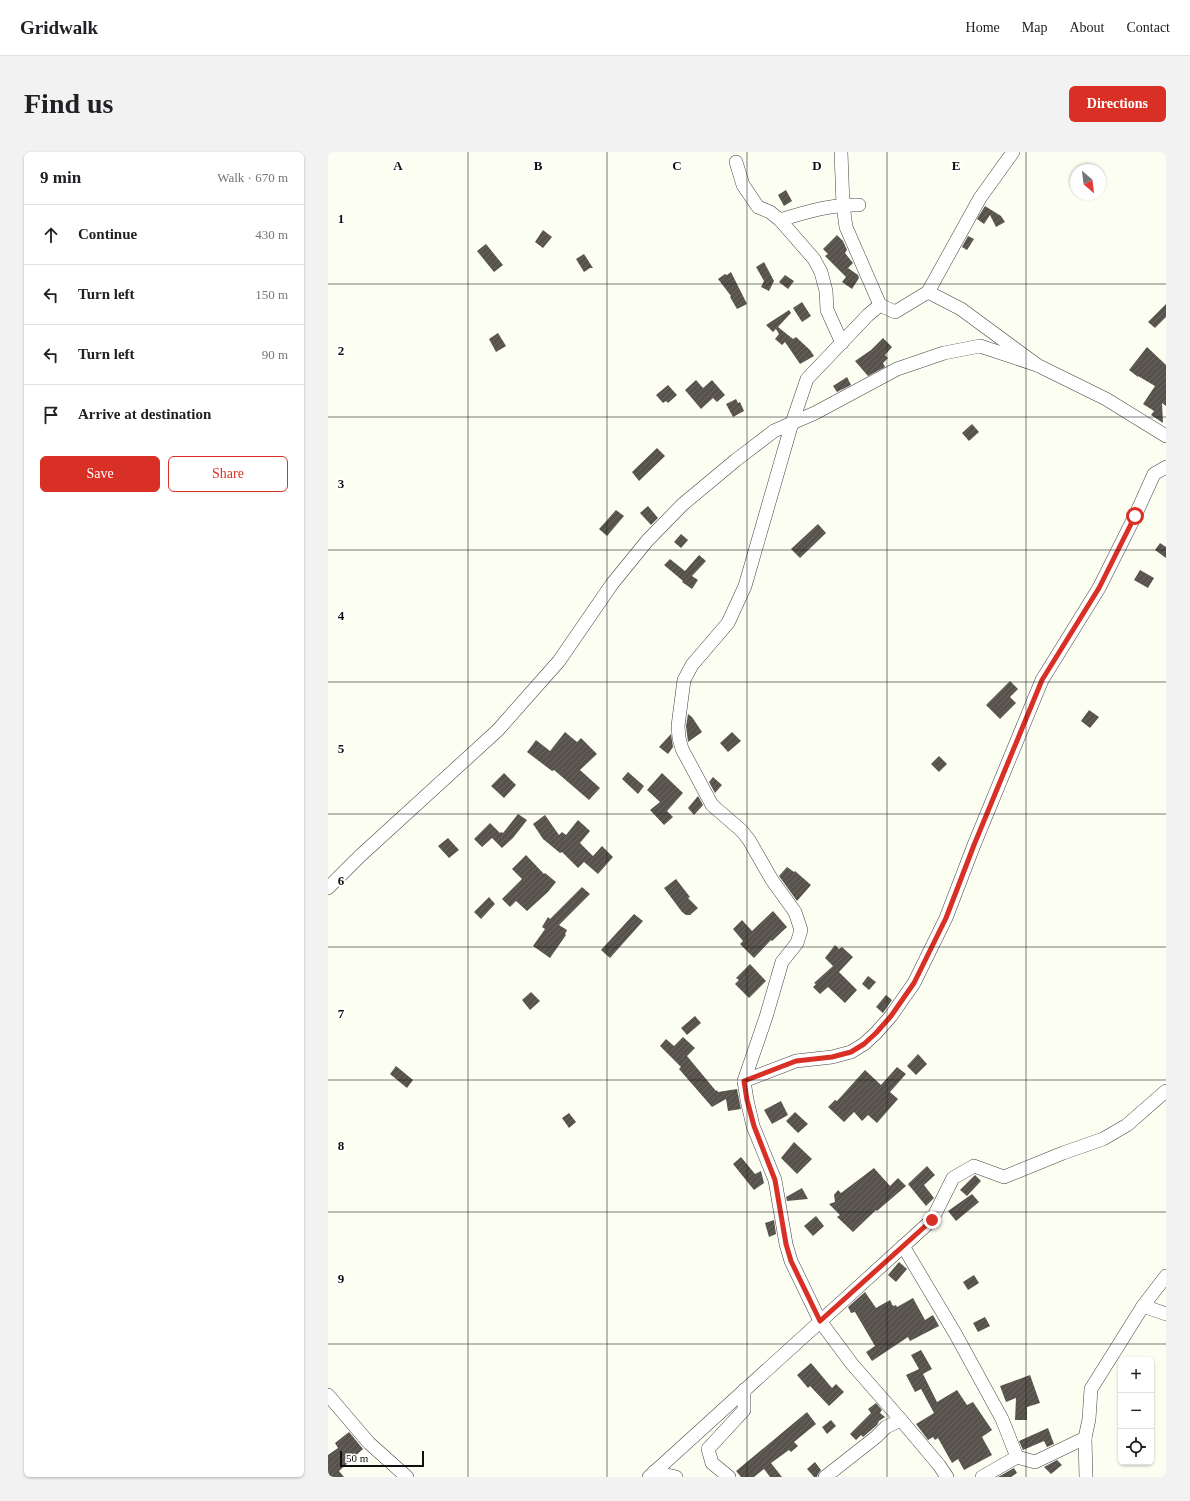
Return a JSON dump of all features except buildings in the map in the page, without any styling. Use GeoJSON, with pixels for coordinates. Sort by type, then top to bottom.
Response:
{"type":"FeatureCollection","features":[{"type":"Feature","properties":{"kind":"street"},"geometry":{"type":"LineString","coordinates":[[841,152],[846,227],[880,305],[895,312],[928,292],[980,198],[1013,152]]}},
{"type":"Feature","properties":{"kind":"street"},"geometry":{"type":"LineString","coordinates":[[736,162],[744,184],[758,207],[770,212],[780,220],[814,259],[821,272],[826,291],[827,310],[842,343]]}},
{"type":"Feature","properties":{"kind":"street"},"geometry":{"type":"LineString","coordinates":[[780,220],[814,210],[844,205],[860,205]]}},
{"type":"Feature","properties":{"kind":"street"},"geometry":{"type":"LineString","coordinates":[[928,292],[961,309],[1037,365]]}},
{"type":"Feature","properties":{"kind":"street"},"geometry":{"type":"LineString","coordinates":[[880,305],[868,315],[807,379],[792,423],[745,586],[728,623],[692,665],[684,680],[678,726],[682,748],[712,805],[749,840],[772,880],[795,912],[801,930],[797,943],[782,962],[766,1017],[744,1081],[754,1126],[775,1180],[786,1244],[791,1261],[820,1321],[852,1364],[901,1420],[947,1477]]}},
{"type":"Feature","properties":{"kind":"street"},"geometry":{"type":"LineString","coordinates":[[328,888],[360,856],[498,730],[559,661],[612,584],[648,541],[682,505],[736,460],[774,431],[842,400],[897,369],[944,353],[980,346],[1037,365],[1106,399],[1166,436]]}},
{"type":"Feature","properties":{"kind":"street"},"geometry":{"type":"LineString","coordinates":[[744,1081],[796,1061],[832,1057],[851,1052],[864,1044],[876,1033],[891,1016],[914,983],[946,918],[974,845],[1042,680],[1099,588],[1154,474],[1166,467]]}},
{"type":"Feature","properties":{"kind":"street"},"geometry":{"type":"LineString","coordinates":[[651,1475],[932,1220],[953,1178],[974,1166],[1004,1177],[1063,1153],[1103,1139],[1127,1125],[1166,1091]]}},
{"type":"Feature","properties":{"kind":"street"},"geometry":{"type":"LineString","coordinates":[[903,1246],[956,1335],[1002,1419],[1017,1457]]}},
{"type":"Feature","properties":{"kind":"street"},"geometry":{"type":"LineString","coordinates":[[1086,1477],[1085,1438],[1089,1419],[1091,1389],[1143,1306],[1166,1276]]}},
{"type":"Feature","properties":{"kind":"street"},"geometry":{"type":"LineString","coordinates":[[1143,1306],[1166,1314]]}},
{"type":"Feature","properties":{"kind":"street"},"geometry":{"type":"LineString","coordinates":[[729,1477],[712,1463],[708,1449],[744,1410],[744,1390]]}},
{"type":"Feature","properties":{"kind":"street"},"geometry":{"type":"LineString","coordinates":[[328,1395],[369,1443],[407,1477]]}},
{"type":"Feature","properties":{"kind":"street"},"geometry":{"type":"LineString","coordinates":[[825,1477],[876,1437],[886,1427],[901,1420]]}},
{"type":"Feature","properties":{"kind":"street"},"geometry":{"type":"LineString","coordinates":[[982,1477],[1017,1457],[1035,1462],[1085,1438]]}},
{"type":"Feature","properties":{"kind":"street"},"geometry":{"type":"LineString","coordinates":[[651,1475],[676,1477]]}},
{"type":"Feature","properties":{"kind":"route"},"geometry":{"type":"LineString","coordinates":[[932,1220],[820,1321],[791,1261],[786,1244],[775,1180],[754,1126],[744,1081],[796,1061],[832,1057],[851,1052],[864,1044],[876,1033],[891,1016],[914,983],[946,918],[974,845],[1042,680],[1099,588],[1135,516]]}}]}
